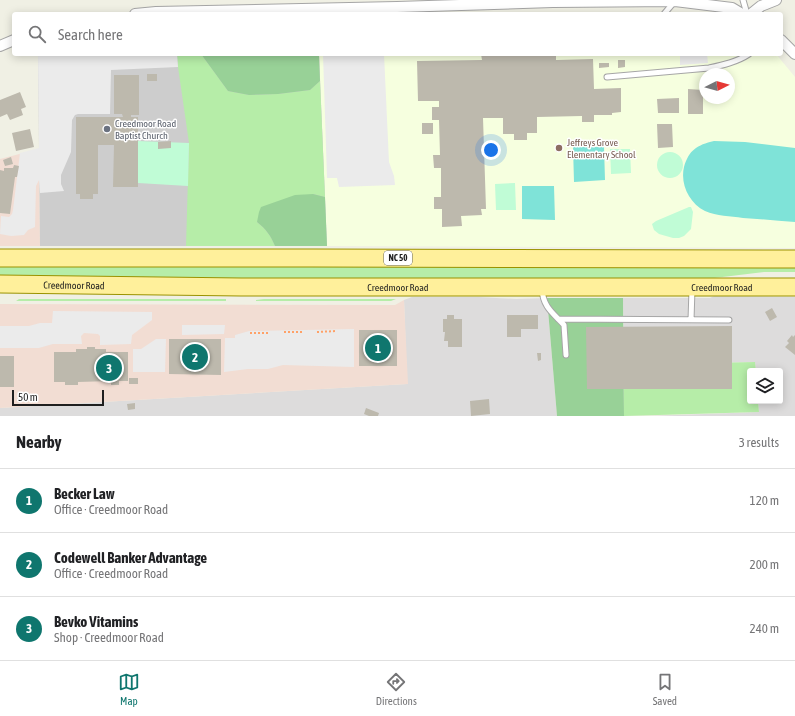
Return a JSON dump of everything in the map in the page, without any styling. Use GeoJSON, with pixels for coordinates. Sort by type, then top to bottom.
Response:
{"type":"FeatureCollection","features":[{"type":"Feature","properties":{"kind":"main road","name":"NC 50"},"geometry":{"type":"LineString","coordinates":[[0,258],[795,259]]}},
{"type":"Feature","properties":{"kind":"main road","name":"Creedmoor Road"},"geometry":{"type":"LineString","coordinates":[[0,284],[233,287],[795,287]]}},
{"type":"Feature","properties":{"kind":"street"},"geometry":{"type":"LineString","coordinates":[[754,12],[761,6],[776,0]]}},
{"type":"Feature","properties":{"kind":"street"},"geometry":{"type":"LineString","coordinates":[[156,12],[403,10],[553,1],[675,1],[732,8],[739,12]]}},
{"type":"Feature","properties":{"kind":"street"},"geometry":{"type":"LineString","coordinates":[[0,46],[12,41]]}},
{"type":"Feature","properties":{"kind":"street"},"geometry":{"type":"LineString","coordinates":[[783,42],[795,54]]}},
{"type":"Feature","properties":{"kind":"lane"},"geometry":{"type":"LineString","coordinates":[[743,0],[746,12]]}},
{"type":"Feature","properties":{"kind":"lane"},"geometry":{"type":"LineString","coordinates":[[666,12],[675,1]]}},
{"type":"Feature","properties":{"kind":"lane"},"geometry":{"type":"LineString","coordinates":[[607,77],[723,65],[745,56]]}},
{"type":"Feature","properties":{"kind":"lane"},"geometry":{"type":"LineString","coordinates":[[542,286],[542,297],[550,312],[564,325],[566,355]]}},
{"type":"Feature","properties":{"kind":"lane"},"geometry":{"type":"LineString","coordinates":[[691,320],[692,287]]}},
{"type":"Feature","properties":{"kind":"lane"},"geometry":{"type":"LineString","coordinates":[[558,319],[729,320]]}},
{"type":"Feature","properties":{"kind":"path"},"geometry":{"type":"LineString","coordinates":[[317,332],[337,331]]}},
{"type":"Feature","properties":{"kind":"path"},"geometry":{"type":"LineString","coordinates":[[284,332],[303,332]]}},
{"type":"Feature","properties":{"kind":"path"},"geometry":{"type":"LineString","coordinates":[[250,333],[269,333]]}},
{"type":"Feature","properties":{"kind":"shaded area"},"geometry":{"type":"Polygon","coordinates":[[[38,56],[319,56],[327,246],[40,246],[38,56]]]}},
{"type":"Feature","properties":{"kind":"shaded area"},"geometry":{"type":"Polygon","coordinates":[[[38,56],[177,56],[178,67],[111,70],[110,114],[78,114],[75,115],[72,120],[71,152],[61,175],[61,184],[64,191],[40,193],[39,180],[36,186],[35,227],[28,230],[24,235],[11,236],[0,234],[1,216],[9,217],[13,210],[20,153],[39,148],[38,56]]]}},
{"type":"Feature","properties":{"kind":"shaded area","name":"Jeffreys Grove Elementary School"},"geometry":{"type":"Polygon","coordinates":[[[319,56],[778,56],[795,77],[795,248],[327,246],[319,56]]]}},
{"type":"Feature","properties":{"kind":"shaded area"},"geometry":{"type":"Polygon","coordinates":[[[323,56],[384,56],[389,162],[394,176],[395,185],[339,187],[337,178],[327,178],[323,56]]]}},
{"type":"Feature","properties":{"kind":"shaded area"},"geometry":{"type":"Polygon","coordinates":[[[680,56],[707,56],[708,63],[680,65],[680,56]]]}},
{"type":"Feature","properties":{"kind":"shaded area"},"geometry":{"type":"Polygon","coordinates":[[[714,141],[745,142],[795,148],[795,222],[719,215],[705,211],[694,203],[687,192],[683,180],[684,167],[688,156],[694,149],[703,144],[714,141]]]}},
{"type":"Feature","properties":{"kind":"shaded area"},"geometry":{"type":"Polygon","coordinates":[[[573,147],[604,147],[605,180],[574,182],[573,147]]]}},
{"type":"Feature","properties":{"kind":"shaded area"},"geometry":{"type":"Polygon","coordinates":[[[39,149],[40,246],[0,246],[0,159],[39,149]]]}},
{"type":"Feature","properties":{"kind":"shaded area"},"geometry":{"type":"Polygon","coordinates":[[[522,186],[554,186],[555,220],[522,219],[522,186]]]}},
{"type":"Feature","properties":{"kind":"shaded area"},"geometry":{"type":"Polygon","coordinates":[[[714,296],[795,297],[795,416],[651,416],[759,412],[758,404],[783,404],[783,368],[756,368],[755,362],[624,365],[623,298],[710,298],[714,296]]]}},
{"type":"Feature","properties":{"kind":"shaded area"},"geometry":{"type":"Polygon","coordinates":[[[412,297],[478,297],[516,299],[547,298],[557,416],[0,416],[0,408],[407,384],[404,300],[412,297]]]}},
{"type":"Feature","properties":{"kind":"shaded area"},"geometry":{"type":"Polygon","coordinates":[[[404,300],[408,384],[0,408],[0,304],[395,305],[404,300]]]}},
{"type":"Feature","properties":{"kind":"shaded area"},"geometry":{"type":"Polygon","coordinates":[[[53,311],[152,312],[152,320],[132,335],[131,344],[100,345],[100,336],[98,334],[84,333],[81,336],[82,344],[53,344],[39,348],[0,348],[0,326],[29,326],[40,323],[52,323],[53,311]]]}},
{"type":"Feature","properties":{"kind":"shaded area"},"geometry":{"type":"Polygon","coordinates":[[[182,325],[225,325],[224,334],[182,335],[182,325]]]}},
{"type":"Feature","properties":{"kind":"shaded area"},"geometry":{"type":"Polygon","coordinates":[[[354,329],[354,367],[283,365],[268,369],[248,369],[224,372],[225,338],[235,338],[235,335],[249,331],[354,329]]]}},
{"type":"Feature","properties":{"kind":"shaded area"},"geometry":{"type":"Polygon","coordinates":[[[156,339],[166,339],[165,372],[133,372],[133,349],[141,349],[156,339]]]}},
{"type":"Feature","properties":{"kind":"green space"},"geometry":{"type":"Polygon","coordinates":[[[177,56],[202,56],[228,91],[249,95],[278,94],[310,90],[320,81],[325,197],[313,194],[257,222],[268,233],[275,246],[186,246],[189,143],[177,56]]]}},
{"type":"Feature","properties":{"kind":"green space"},"geometry":{"type":"Polygon","coordinates":[[[202,56],[319,56],[320,81],[310,90],[278,94],[249,95],[228,91],[202,56]]]}},
{"type":"Feature","properties":{"kind":"green space"},"geometry":{"type":"Polygon","coordinates":[[[138,141],[189,143],[188,186],[138,183],[138,141]]]}},
{"type":"Feature","properties":{"kind":"green space"},"geometry":{"type":"Polygon","coordinates":[[[610,149],[630,149],[631,173],[611,174],[610,149]]]}},
{"type":"Feature","properties":{"kind":"green space"},"geometry":{"type":"Polygon","coordinates":[[[670,152],[679,156],[683,165],[679,174],[670,178],[661,174],[657,165],[661,156],[670,152]]]}},
{"type":"Feature","properties":{"kind":"green space"},"geometry":{"type":"Polygon","coordinates":[[[515,183],[516,210],[496,210],[495,184],[515,183]]]}},
{"type":"Feature","properties":{"kind":"green space"},"geometry":{"type":"Polygon","coordinates":[[[313,194],[325,197],[327,246],[275,246],[268,233],[257,222],[261,207],[295,195],[313,194]]]}},
{"type":"Feature","properties":{"kind":"green space"},"geometry":{"type":"Polygon","coordinates":[[[691,207],[693,212],[691,229],[684,236],[673,238],[659,234],[654,230],[652,224],[656,221],[691,207]]]}},
{"type":"Feature","properties":{"kind":"green space"},"geometry":{"type":"Polygon","coordinates":[[[0,266],[795,267],[795,272],[764,272],[706,279],[0,278],[0,266]]]}},
{"type":"Feature","properties":{"kind":"green space"},"geometry":{"type":"Polygon","coordinates":[[[547,298],[623,298],[624,416],[557,416],[547,298]]]}},
{"type":"Feature","properties":{"kind":"green space"},"geometry":{"type":"Polygon","coordinates":[[[19,299],[226,299],[226,301],[16,301],[19,299]]]}},
{"type":"Feature","properties":{"kind":"green space"},"geometry":{"type":"Polygon","coordinates":[[[264,299],[396,299],[391,301],[256,301],[264,299]]]}},
{"type":"Feature","properties":{"kind":"green space"},"geometry":{"type":"Polygon","coordinates":[[[755,362],[756,368],[747,368],[747,404],[758,404],[759,412],[624,416],[624,365],[755,362]]]}},
{"type":"Feature","properties":{"kind":"building"},"geometry":{"type":"Polygon","coordinates":[[[481,56],[556,56],[556,60],[593,59],[594,89],[621,88],[621,112],[612,113],[612,115],[594,115],[594,122],[582,122],[582,116],[537,117],[537,133],[527,133],[527,140],[514,140],[514,134],[503,134],[503,118],[483,118],[486,209],[481,209],[482,215],[461,216],[462,226],[442,227],[442,209],[434,209],[434,197],[441,197],[441,168],[434,168],[433,155],[440,155],[439,120],[432,120],[432,107],[439,107],[439,101],[418,101],[417,61],[482,60],[481,56]]]}},
{"type":"Feature","properties":{"kind":"building"},"geometry":{"type":"Polygon","coordinates":[[[618,60],[625,60],[625,67],[618,68],[618,60]]]}},
{"type":"Feature","properties":{"kind":"building"},"geometry":{"type":"Polygon","coordinates":[[[599,63],[609,63],[609,67],[599,68],[599,63]]]}},
{"type":"Feature","properties":{"kind":"building"},"geometry":{"type":"Polygon","coordinates":[[[147,74],[157,74],[157,81],[147,81],[147,74]]]}},
{"type":"Feature","properties":{"kind":"building","name":"Creedmoor Road Baptist Church"},"geometry":{"type":"Polygon","coordinates":[[[114,75],[139,75],[139,115],[131,115],[131,117],[138,117],[138,187],[113,187],[114,145],[98,145],[98,194],[93,194],[93,199],[80,199],[80,194],[76,194],[76,117],[123,117],[122,114],[114,114],[114,75]]]}},
{"type":"Feature","properties":{"kind":"building"},"geometry":{"type":"Polygon","coordinates":[[[688,89],[699,90],[699,104],[703,104],[703,114],[688,114],[688,89]]]}},
{"type":"Feature","properties":{"kind":"building"},"geometry":{"type":"Polygon","coordinates":[[[20,92],[26,107],[21,109],[23,115],[10,120],[7,114],[0,117],[0,100],[20,92]]]}},
{"type":"Feature","properties":{"kind":"building"},"geometry":{"type":"Polygon","coordinates":[[[679,98],[679,113],[658,113],[657,99],[679,98]]]}},
{"type":"Feature","properties":{"kind":"building"},"geometry":{"type":"Polygon","coordinates":[[[422,123],[433,123],[433,134],[422,134],[422,123]]]}},
{"type":"Feature","properties":{"kind":"building"},"geometry":{"type":"Polygon","coordinates":[[[657,124],[672,124],[673,147],[658,148],[657,124]]]}},
{"type":"Feature","properties":{"kind":"building"},"geometry":{"type":"Polygon","coordinates":[[[30,129],[34,147],[16,151],[12,133],[30,129]]]}},
{"type":"Feature","properties":{"kind":"building"},"geometry":{"type":"Polygon","coordinates":[[[171,141],[171,148],[158,149],[158,142],[171,141]]]}},
{"type":"Feature","properties":{"kind":"building"},"geometry":{"type":"Polygon","coordinates":[[[11,157],[13,164],[5,166],[3,160],[11,157]]]}},
{"type":"Feature","properties":{"kind":"building"},"geometry":{"type":"Polygon","coordinates":[[[14,165],[19,166],[17,177],[15,177],[10,214],[0,213],[0,170],[4,171],[4,168],[13,168],[14,165]]]}},
{"type":"Feature","properties":{"kind":"building"},"geometry":{"type":"Polygon","coordinates":[[[772,308],[777,317],[770,321],[765,312],[772,308]]]}},
{"type":"Feature","properties":{"kind":"building"},"geometry":{"type":"Polygon","coordinates":[[[447,315],[454,315],[454,319],[462,319],[462,347],[448,347],[448,341],[444,341],[445,332],[443,332],[443,319],[447,319],[447,315]]]}},
{"type":"Feature","properties":{"kind":"building"},"geometry":{"type":"Polygon","coordinates":[[[507,315],[538,315],[538,329],[521,329],[521,337],[507,337],[507,315]]]}},
{"type":"Feature","properties":{"kind":"building"},"geometry":{"type":"Polygon","coordinates":[[[732,326],[732,389],[587,389],[586,327],[732,326]]]}},
{"type":"Feature","properties":{"kind":"building"},"geometry":{"type":"Polygon","coordinates":[[[359,330],[397,330],[397,366],[359,366],[359,330]]]}},
{"type":"Feature","properties":{"kind":"building"},"geometry":{"type":"Polygon","coordinates":[[[792,335],[793,337],[795,335],[795,355],[785,347],[789,343],[787,341],[792,335]]]}},
{"type":"Feature","properties":{"kind":"building"},"geometry":{"type":"Polygon","coordinates":[[[169,339],[221,339],[221,375],[169,374],[169,339]]]}},
{"type":"Feature","properties":{"kind":"building"},"geometry":{"type":"Polygon","coordinates":[[[87,347],[106,349],[106,352],[128,352],[128,381],[119,381],[119,385],[111,385],[111,381],[78,382],[78,385],[65,385],[65,382],[54,382],[54,352],[76,352],[76,349],[87,349],[87,347]]]}},
{"type":"Feature","properties":{"kind":"building"},"geometry":{"type":"Polygon","coordinates":[[[537,353],[541,353],[541,360],[538,361],[537,353]]]}},
{"type":"Feature","properties":{"kind":"building"},"geometry":{"type":"Polygon","coordinates":[[[0,356],[14,356],[14,387],[0,387],[0,356]]]}},
{"type":"Feature","properties":{"kind":"building"},"geometry":{"type":"Polygon","coordinates":[[[129,378],[138,378],[138,384],[129,384],[129,378]]]}},
{"type":"Feature","properties":{"kind":"building"},"geometry":{"type":"Polygon","coordinates":[[[489,399],[490,414],[471,416],[470,401],[489,399]]]}},
{"type":"Feature","properties":{"kind":"building"},"geometry":{"type":"Polygon","coordinates":[[[135,403],[135,409],[128,410],[127,404],[135,403]]]}},
{"type":"Feature","properties":{"kind":"building"},"geometry":{"type":"Polygon","coordinates":[[[366,408],[379,413],[378,416],[369,416],[364,414],[366,408]]]}},
{"type":"Feature","properties":{"kind":"place","name":"Creedmoor Road Baptist Church"},"geometry":{"type":"Point","coordinates":[107,129]}},
{"type":"Feature","properties":{"kind":"place","name":"Jeffreys Grove Elementary School"},"geometry":{"type":"Point","coordinates":[559,148]}},
{"type":"Feature","properties":{"kind":"place","name":"Becker Law"},"geometry":{"type":"Point","coordinates":[378,348]}},
{"type":"Feature","properties":{"kind":"place","name":"Codewell Banker Advantage"},"geometry":{"type":"Point","coordinates":[195,357]}},
{"type":"Feature","properties":{"kind":"place","name":"Bevko Vitamins"},"geometry":{"type":"Point","coordinates":[109,368]}}]}
